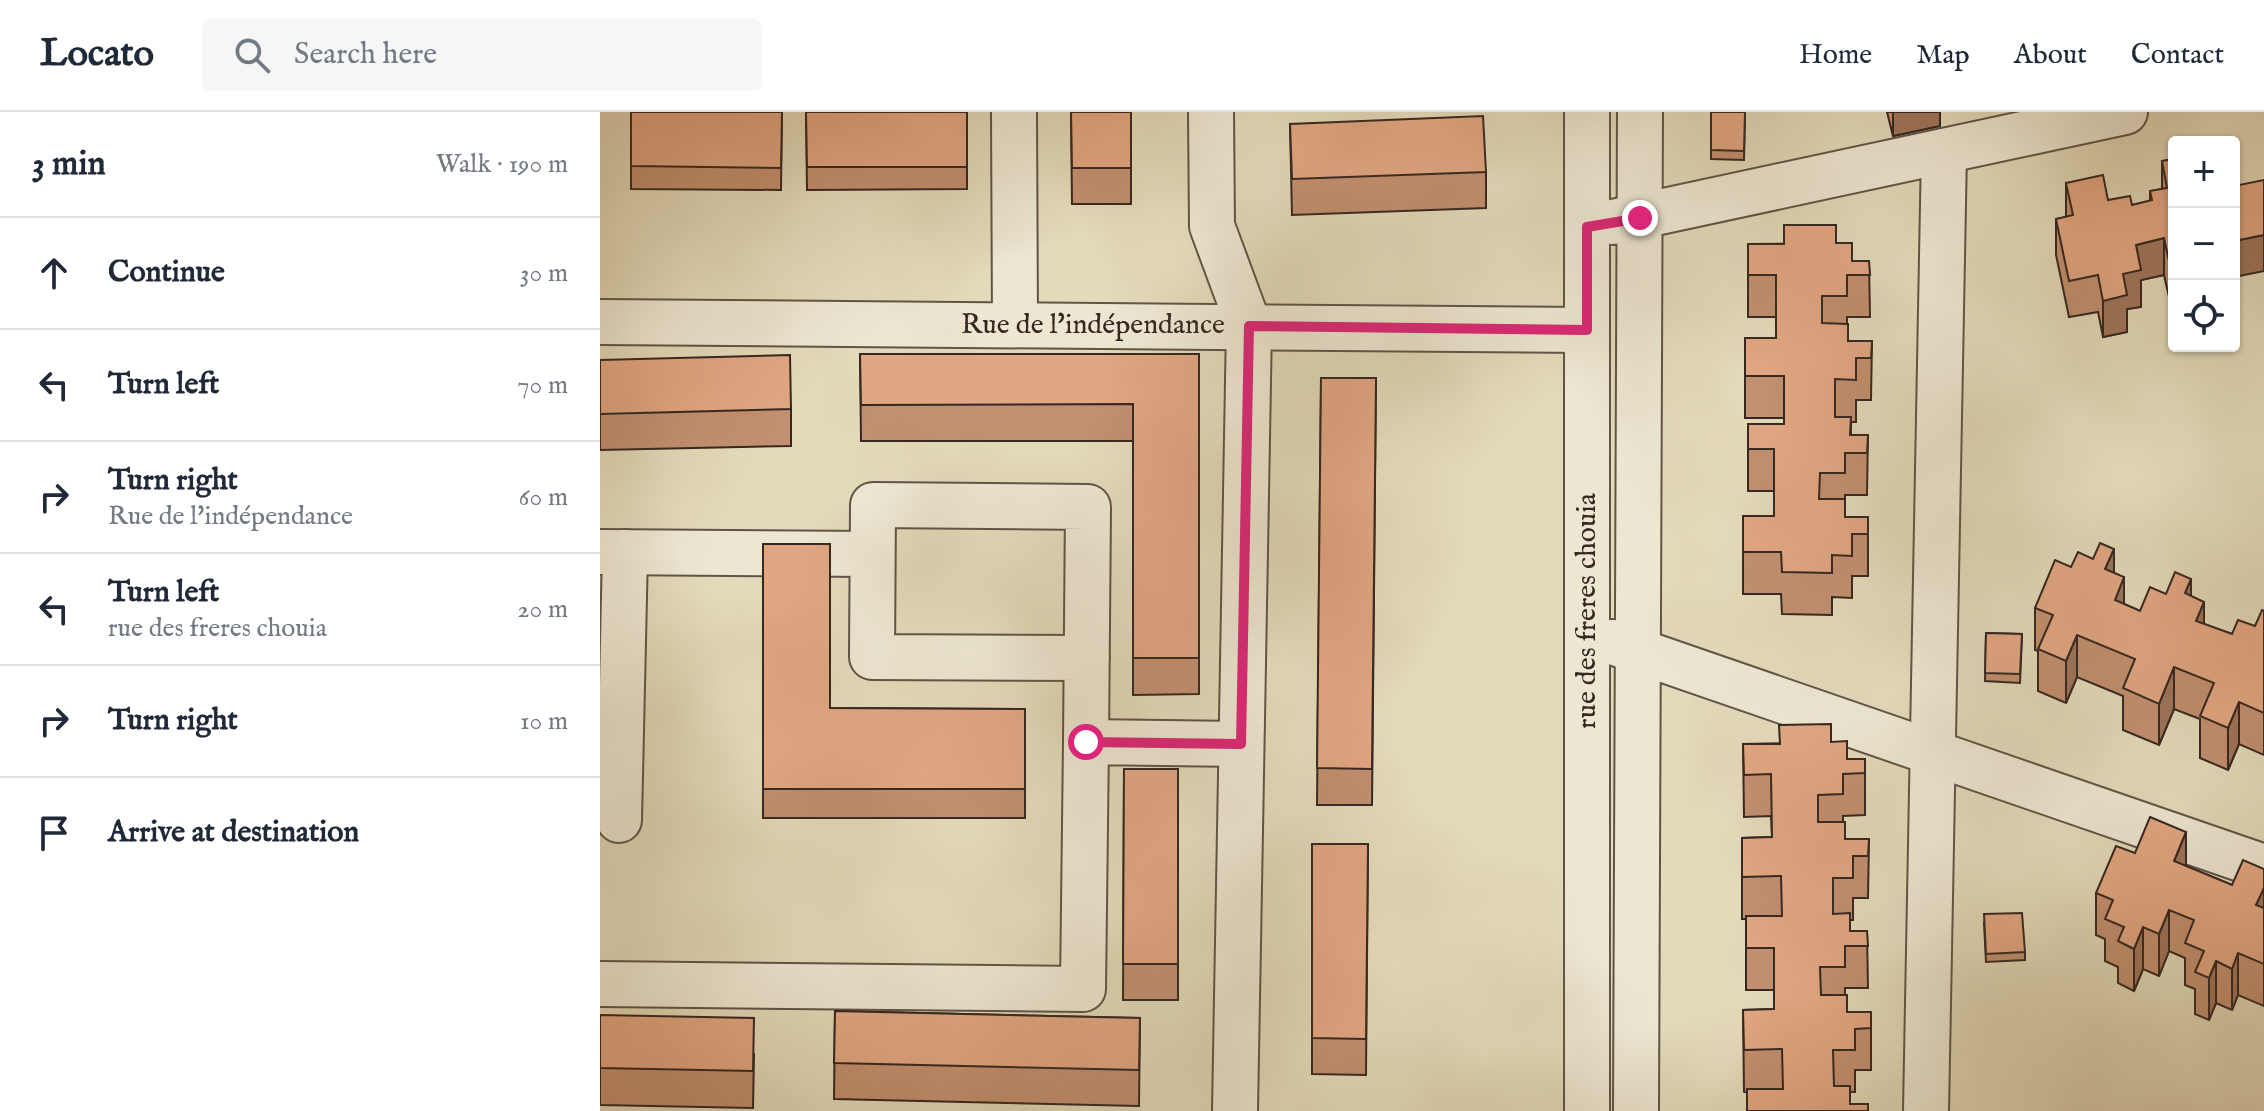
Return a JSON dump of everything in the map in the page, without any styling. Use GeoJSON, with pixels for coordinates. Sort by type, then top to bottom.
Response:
{"type":"FeatureCollection","features":[{"type":"Feature","properties":{"kind":"street"},"geometry":{"type":"LineString","coordinates":[[1014,112],[1015,324]]}},
{"type":"Feature","properties":{"kind":"street"},"geometry":{"type":"LineString","coordinates":[[1211,112],[1212,226],[1249,326],[1235,1111]]}},
{"type":"Feature","properties":{"kind":"street","name":"rue des freres chouia"},"geometry":{"type":"LineString","coordinates":[[1587,112],[1587,1111]]}},
{"type":"Feature","properties":{"kind":"street"},"geometry":{"type":"LineString","coordinates":[[1636,1111],[1640,112]]}},
{"type":"Feature","properties":{"kind":"street"},"geometry":{"type":"LineString","coordinates":[[1587,227],[2125,112]]}},
{"type":"Feature","properties":{"kind":"street"},"geometry":{"type":"LineString","coordinates":[[1926,1111],[1944,151]]}},
{"type":"Feature","properties":{"kind":"street","name":"Rue de l'indépendance"},"geometry":{"type":"LineString","coordinates":[[600,322],[1587,330]]}},
{"type":"Feature","properties":{"kind":"street"},"geometry":{"type":"LineString","coordinates":[[600,984],[1083,989],[1087,658],[1088,507],[873,505],[872,657],[1087,658]]}},
{"type":"Feature","properties":{"kind":"street"},"geometry":{"type":"LineString","coordinates":[[619,820],[612,552],[872,554]]}},
{"type":"Feature","properties":{"kind":"street"},"geometry":{"type":"LineString","coordinates":[[1587,634],[2264,867]]}},
{"type":"Feature","properties":{"kind":"street"},"geometry":{"type":"LineString","coordinates":[[1086,742],[1241,744]]}},
{"type":"Feature","properties":{"kind":"building"},"geometry":{"type":"Polygon","coordinates":[[[631,112],[782,112],[781,168],[631,166],[631,112]]]}},
{"type":"Feature","properties":{"kind":"building"},"geometry":{"type":"Polygon","coordinates":[[[806,112],[967,112],[967,167],[807,167],[806,112]]]}},
{"type":"Feature","properties":{"kind":"building"},"geometry":{"type":"Polygon","coordinates":[[[1071,112],[1131,112],[1131,168],[1072,168],[1071,112]]]}},
{"type":"Feature","properties":{"kind":"building"},"geometry":{"type":"Polygon","coordinates":[[[1711,112],[1745,112],[1744,151],[1711,150],[1711,112]]]}},
{"type":"Feature","properties":{"kind":"building"},"geometry":{"type":"Polygon","coordinates":[[[1483,116],[1486,172],[1292,179],[1290,124],[1483,116]]]}},
{"type":"Feature","properties":{"kind":"building"},"geometry":{"type":"Polygon","coordinates":[[[2168,160],[2168,256],[2164,238],[2136,245],[2141,270],[2123,274],[2127,295],[2103,301],[2098,275],[2069,281],[2056,219],[2073,215],[2066,183],[2103,175],[2108,200],[2130,196],[2132,205],[2152,200],[2150,191],[2167,188],[2162,161],[2168,160]]]}},
{"type":"Feature","properties":{"kind":"building"},"geometry":{"type":"Polygon","coordinates":[[[2264,180],[2264,235],[2240,240],[2240,185],[2264,180]]]}},
{"type":"Feature","properties":{"kind":"building"},"geometry":{"type":"Polygon","coordinates":[[[1784,225],[1836,225],[1836,243],[1852,243],[1852,261],[1869,261],[1870,275],[1847,275],[1847,296],[1822,296],[1822,323],[1848,324],[1848,341],[1872,341],[1871,358],[1856,358],[1856,380],[1835,379],[1835,417],[1851,417],[1850,435],[1868,435],[1867,453],[1845,453],[1845,473],[1820,473],[1819,499],[1845,499],[1845,517],[1868,517],[1868,534],[1852,534],[1852,556],[1832,555],[1832,573],[1782,572],[1781,552],[1743,552],[1743,516],[1774,516],[1774,449],[1748,449],[1748,424],[1784,424],[1784,376],[1745,376],[1745,338],[1776,338],[1776,275],[1748,275],[1748,244],[1784,244],[1784,225]]]}},
{"type":"Feature","properties":{"kind":"building"},"geometry":{"type":"Polygon","coordinates":[[[860,354],[1199,354],[1199,658],[1133,658],[1133,404],[861,405],[860,354]]]}},
{"type":"Feature","properties":{"kind":"building"},"geometry":{"type":"Polygon","coordinates":[[[790,355],[791,409],[600,414],[600,360],[790,355]]]}},
{"type":"Feature","properties":{"kind":"building"},"geometry":{"type":"Polygon","coordinates":[[[1321,378],[1376,378],[1372,769],[1317,768],[1321,378]]]}},
{"type":"Feature","properties":{"kind":"building"},"geometry":{"type":"Polygon","coordinates":[[[2100,543],[2114,549],[2105,569],[2124,577],[2115,600],[2140,611],[2150,587],[2166,594],[2175,572],[2191,579],[2185,593],[2204,602],[2196,621],[2232,634],[2238,620],[2255,626],[2264,611],[2264,713],[2239,702],[2228,728],[2200,716],[2214,683],[2174,667],[2159,704],[2123,688],[2135,659],[2077,635],[2066,661],[2038,649],[2053,615],[2035,608],[2055,560],[2071,567],[2078,552],[2093,559],[2100,543]]]}},
{"type":"Feature","properties":{"kind":"building"},"geometry":{"type":"Polygon","coordinates":[[[763,544],[830,544],[830,708],[1025,709],[1025,789],[763,789],[763,544]]]}},
{"type":"Feature","properties":{"kind":"building"},"geometry":{"type":"Polygon","coordinates":[[[1986,633],[2022,634],[2020,674],[1985,673],[1986,633]]]}},
{"type":"Feature","properties":{"kind":"building"},"geometry":{"type":"Polygon","coordinates":[[[1831,724],[1831,742],[1847,741],[1847,759],[1865,759],[1865,773],[1843,774],[1843,794],[1818,795],[1818,822],[1845,822],[1845,839],[1869,839],[1868,856],[1853,856],[1853,878],[1833,878],[1833,914],[1850,913],[1850,931],[1867,931],[1868,946],[1845,946],[1845,967],[1820,967],[1821,995],[1847,995],[1847,1012],[1871,1012],[1871,1028],[1855,1029],[1855,1050],[1833,1050],[1834,1086],[1850,1086],[1850,1104],[1868,1104],[1868,1111],[1747,1111],[1747,1089],[1783,1089],[1782,1049],[1744,1050],[1743,1010],[1774,1009],[1774,948],[1746,948],[1746,916],[1782,916],[1781,876],[1742,877],[1742,838],[1772,837],[1771,774],[1744,775],[1743,744],[1780,744],[1779,725],[1831,724]]]}},
{"type":"Feature","properties":{"kind":"building"},"geometry":{"type":"Polygon","coordinates":[[[1124,769],[1178,769],[1178,964],[1123,964],[1124,769]]]}},
{"type":"Feature","properties":{"kind":"building"},"geometry":{"type":"Polygon","coordinates":[[[2150,817],[2186,832],[2174,861],[2232,885],[2243,860],[2264,869],[2264,888],[2256,905],[2264,908],[2264,964],[2238,953],[2232,969],[2216,961],[2209,978],[2195,972],[2204,951],[2185,943],[2194,920],[2169,910],[2159,934],[2143,927],[2134,949],[2118,941],[2124,927],[2105,919],[2113,900],[2096,893],[2116,846],[2135,853],[2150,817]]]}},
{"type":"Feature","properties":{"kind":"building"},"geometry":{"type":"Polygon","coordinates":[[[1312,844],[1368,844],[1366,1039],[1312,1038],[1312,844]]]}},
{"type":"Feature","properties":{"kind":"building"},"geometry":{"type":"Polygon","coordinates":[[[2022,913],[2025,952],[1986,954],[1984,914],[2022,913]]]}},
{"type":"Feature","properties":{"kind":"building"},"geometry":{"type":"Polygon","coordinates":[[[835,1011],[1140,1018],[1139,1070],[834,1063],[835,1011]]]}},
{"type":"Feature","properties":{"kind":"building"},"geometry":{"type":"Polygon","coordinates":[[[600,1015],[754,1018],[753,1071],[600,1068],[600,1015]]]}},
{"type":"Feature","properties":{"kind":"route"},"geometry":{"type":"LineString","coordinates":[[1086,742],[1241,744],[1249,326],[1587,330],[1587,227],[1640,218]]}}]}
